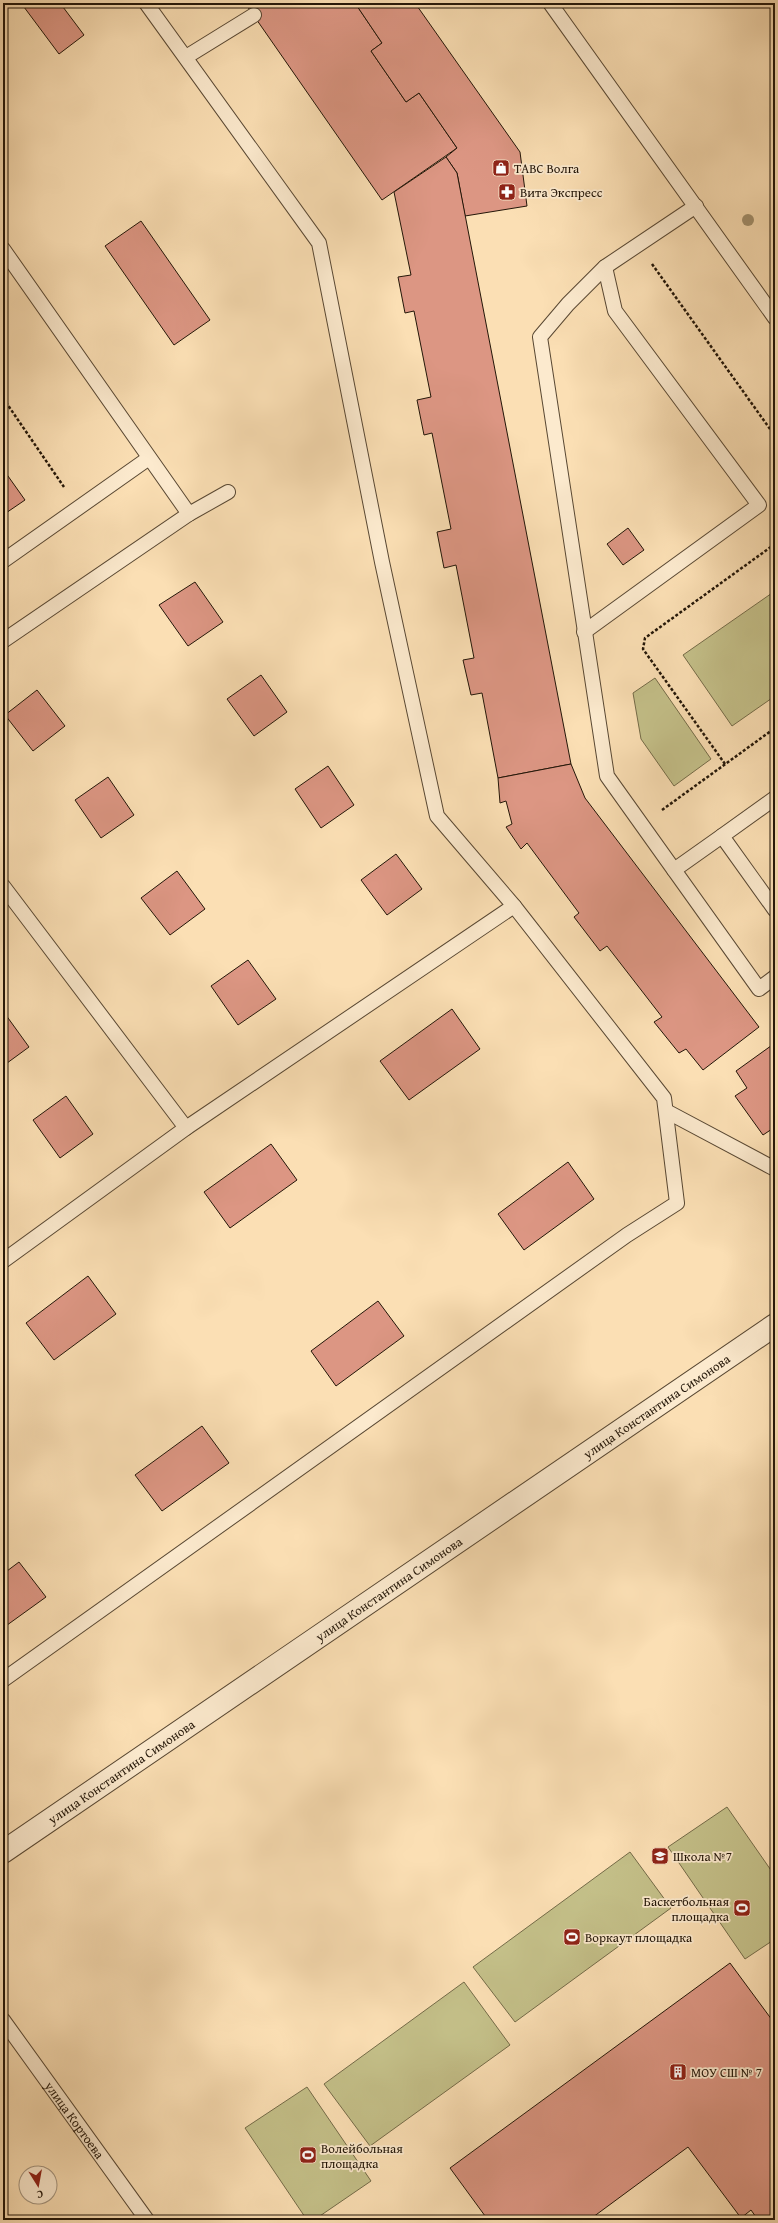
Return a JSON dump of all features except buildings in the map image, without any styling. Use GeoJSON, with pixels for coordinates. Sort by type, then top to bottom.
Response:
{"type":"FeatureCollection","features":[{"type":"Feature","properties":{"kind":"street","name":"улица Константина Симонова"},"geometry":{"type":"LineString","coordinates":[[3,1852],[775,1325]]}},
{"type":"Feature","properties":{"kind":"lane"},"geometry":{"type":"LineString","coordinates":[[3,1680],[627,1235],[677,1203],[664,1098],[514,906],[437,816],[381,554],[319,243],[146,3]]}},
{"type":"Feature","properties":{"kind":"lane"},"geometry":{"type":"LineString","coordinates":[[550,3],[775,318]]}},
{"type":"Feature","properties":{"kind":"lane"},"geometry":{"type":"LineString","coordinates":[[186,57],[254,15]]}},
{"type":"Feature","properties":{"kind":"lane"},"geometry":{"type":"LineString","coordinates":[[696,206],[605,267],[568,304],[540,337],[607,776],[759,989],[775,977]]}},
{"type":"Feature","properties":{"kind":"lane"},"geometry":{"type":"LineString","coordinates":[[3,249],[189,514]]}},
{"type":"Feature","properties":{"kind":"lane"},"geometry":{"type":"LineString","coordinates":[[584,632],[760,505],[615,311],[605,267]]}},
{"type":"Feature","properties":{"kind":"lane"},"geometry":{"type":"LineString","coordinates":[[3,561],[149,458]]}},
{"type":"Feature","properties":{"kind":"lane"},"geometry":{"type":"LineString","coordinates":[[3,641],[189,514],[228,492]]}},
{"type":"Feature","properties":{"kind":"lane"},"geometry":{"type":"LineString","coordinates":[[674,870],[775,798]]}},
{"type":"Feature","properties":{"kind":"lane"},"geometry":{"type":"LineString","coordinates":[[722,836],[775,910]]}},
{"type":"Feature","properties":{"kind":"lane"},"geometry":{"type":"LineString","coordinates":[[3,886],[186,1128]]}},
{"type":"Feature","properties":{"kind":"lane"},"geometry":{"type":"LineString","coordinates":[[3,1261],[186,1128],[514,906]]}},
{"type":"Feature","properties":{"kind":"lane"},"geometry":{"type":"LineString","coordinates":[[666,1110],[775,1168]]}},
{"type":"Feature","properties":{"kind":"lane","name":"улица Кортоева"},"geometry":{"type":"LineString","coordinates":[[3,2020],[147,2220]]}},
{"type":"Feature","properties":{"kind":"path"},"geometry":{"type":"LineString","coordinates":[[638,245],[775,436]]}},
{"type":"Feature","properties":{"kind":"path"},"geometry":{"type":"LineString","coordinates":[[3,398],[79,508]]}},
{"type":"Feature","properties":{"kind":"path"},"geometry":{"type":"LineString","coordinates":[[725,764],[643,650],[645,638],[775,544]]}},
{"type":"Feature","properties":{"kind":"path"},"geometry":{"type":"LineString","coordinates":[[641,824],[775,728]]}},
{"type":"Feature","properties":{"kind":"shaded area"},"geometry":{"type":"Polygon","coordinates":[[[775,591],[775,696],[732,726],[683,655],[775,591]]]}},
{"type":"Feature","properties":{"kind":"shaded area"},"geometry":{"type":"Polygon","coordinates":[[[655,678],[711,759],[674,786],[641,739],[633,693],[655,678]]]}},
{"type":"Feature","properties":{"kind":"shaded area","name":"Баскетбольная площадка"},"geometry":{"type":"Polygon","coordinates":[[[727,1807],[775,1876],[775,1939],[745,1959],[668,1847],[727,1807]]]}},
{"type":"Feature","properties":{"kind":"shaded area","name":"Воркаут площадка"},"geometry":{"type":"Polygon","coordinates":[[[630,1852],[671,1908],[515,2022],[473,1967],[630,1852]]]}},
{"type":"Feature","properties":{"kind":"shaded area"},"geometry":{"type":"Polygon","coordinates":[[[464,1982],[510,2045],[370,2146],[324,2084],[464,1982]]]}},
{"type":"Feature","properties":{"kind":"shaded area","name":"Волейбольная площадка"},"geometry":{"type":"Polygon","coordinates":[[[307,2087],[371,2181],[314,2220],[307,2220],[245,2128],[307,2087]]]}},
{"type":"Feature","properties":{"kind":"tram line"},"geometry":{"type":"LineString","coordinates":[[768,3],[775,12]]}},
{"type":"Feature","properties":{"kind":"place","name":"ТАВС Волга"},"geometry":{"type":"Point","coordinates":[501,168]}},
{"type":"Feature","properties":{"kind":"place","name":"Вита Экспресс"},"geometry":{"type":"Point","coordinates":[507,192]}},
{"type":"Feature","properties":{"kind":"place","name":"Школа №7"},"geometry":{"type":"Point","coordinates":[660,1856]}},
{"type":"Feature","properties":{"kind":"place","name":"Баскетбольная площадка"},"geometry":{"type":"Point","coordinates":[742,1908]}},
{"type":"Feature","properties":{"kind":"place","name":"Воркаут площадка"},"geometry":{"type":"Point","coordinates":[572,1937]}},
{"type":"Feature","properties":{"kind":"place","name":"МОУ СШ № 7"},"geometry":{"type":"Point","coordinates":[678,2072]}},
{"type":"Feature","properties":{"kind":"place","name":"Волейбольная площадка"},"geometry":{"type":"Point","coordinates":[308,2155]}}]}
